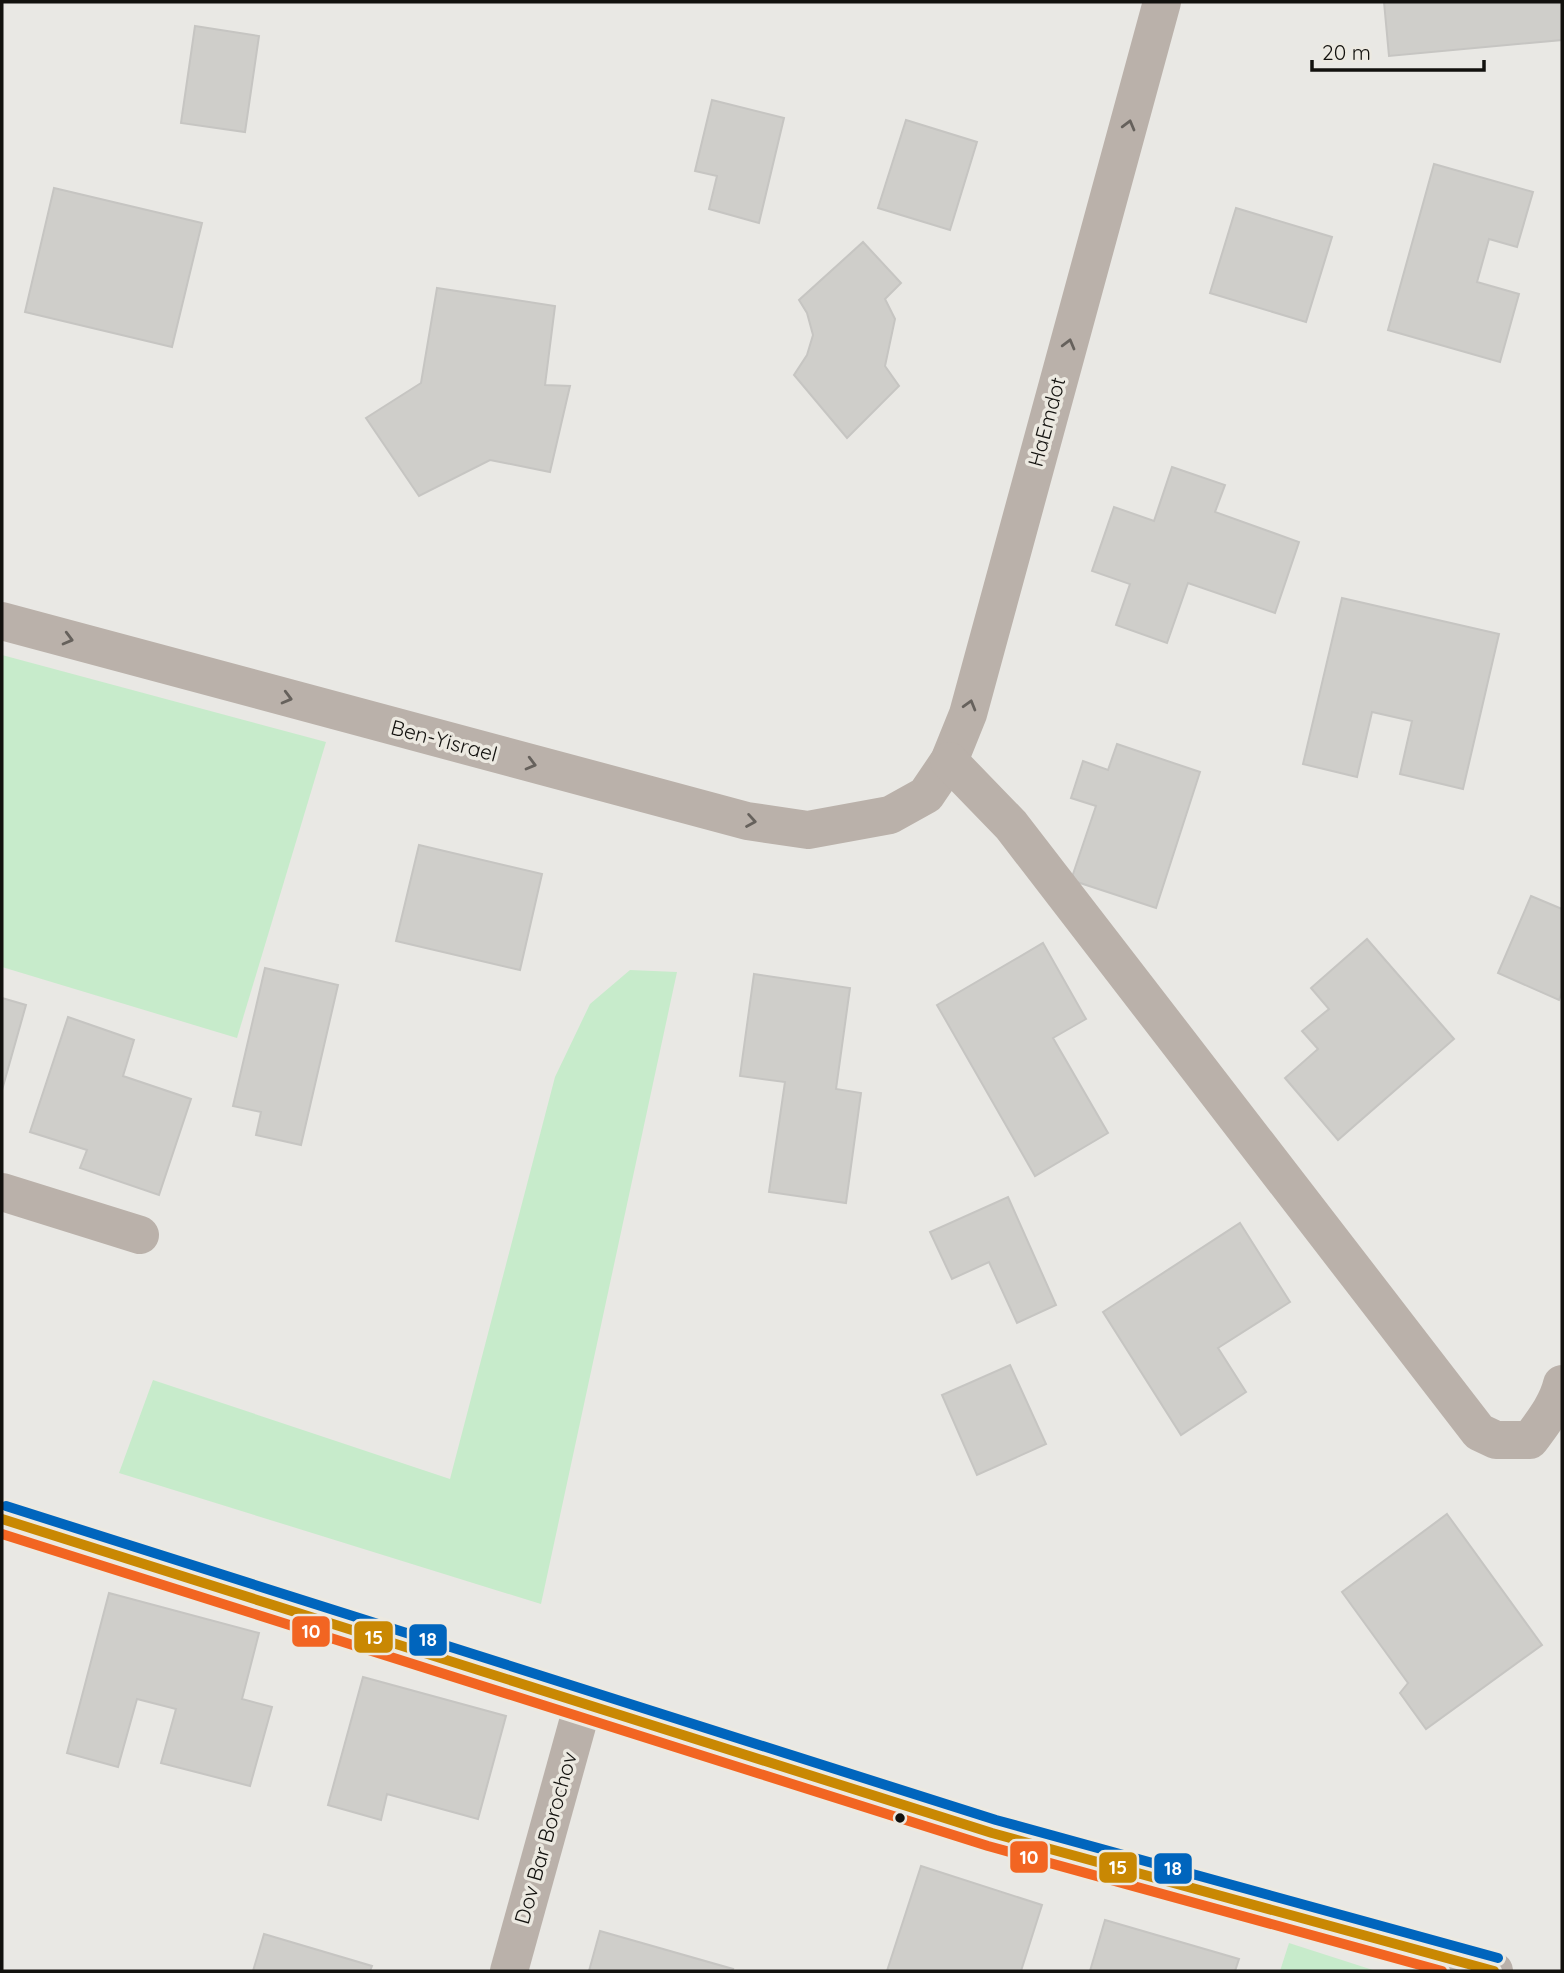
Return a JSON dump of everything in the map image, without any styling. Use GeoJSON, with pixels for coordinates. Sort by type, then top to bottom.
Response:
{"type":"FeatureCollection","features":[{"type":"Feature","properties":{"kind":"street","name":"HaEmdot"},"geometry":{"type":"LineString","coordinates":[[890,815],[926,795],[949,761],[968,714],[1163,2]]}},
{"type":"Feature","properties":{"kind":"street","name":"Ben-Yisrael"},"geometry":{"type":"LineString","coordinates":[[2,621],[747,821],[808,830],[890,815]]}},
{"type":"Feature","properties":{"kind":"street"},"geometry":{"type":"LineString","coordinates":[[949,761],[1011,825],[1479,1432],[1496,1440],[1530,1440],[1560,1394],[1562,1384]]}},
{"type":"Feature","properties":{"kind":"street"},"geometry":{"type":"LineString","coordinates":[[2,1192],[140,1235]]}},
{"type":"Feature","properties":{"kind":"street"},"geometry":{"type":"LineString","coordinates":[[2,1519],[992,1833],[1494,1971]]}},
{"type":"Feature","properties":{"kind":"street","name":"Dov Bar Borochov"},"geometry":{"type":"LineString","coordinates":[[509,1971],[583,1704]]}},
{"type":"Feature","properties":{"kind":"green space"},"geometry":{"type":"Polygon","coordinates":[[[2,655],[326,742],[237,1038],[2,967],[2,655]]]}},
{"type":"Feature","properties":{"kind":"green space"},"geometry":{"type":"Polygon","coordinates":[[[630,970],[677,972],[541,1604],[119,1473],[153,1380],[450,1479],[555,1077],[590,1004],[630,970]]]}},
{"type":"Feature","properties":{"kind":"green space"},"geometry":{"type":"Polygon","coordinates":[[[1289,1943],[1376,1971],[1280,1971],[1289,1943]]]}},
{"type":"Feature","properties":{"kind":"building"},"geometry":{"type":"Polygon","coordinates":[[[1384,2],[1562,2],[1562,40],[1389,56],[1384,2]]]}},
{"type":"Feature","properties":{"kind":"building"},"geometry":{"type":"Polygon","coordinates":[[[195,26],[259,36],[245,132],[181,123],[195,26]]]}},
{"type":"Feature","properties":{"kind":"building"},"geometry":{"type":"Polygon","coordinates":[[[712,100],[784,118],[759,223],[709,209],[717,176],[695,171],[712,100]]]}},
{"type":"Feature","properties":{"kind":"building"},"geometry":{"type":"Polygon","coordinates":[[[906,120],[977,142],[950,230],[878,208],[906,120]]]}},
{"type":"Feature","properties":{"kind":"building"},"geometry":{"type":"Polygon","coordinates":[[[1434,164],[1533,192],[1517,247],[1489,239],[1477,282],[1519,294],[1500,362],[1388,330],[1434,164]]]}},
{"type":"Feature","properties":{"kind":"building"},"geometry":{"type":"Polygon","coordinates":[[[54,188],[202,223],[172,347],[25,312],[54,188]]]}},
{"type":"Feature","properties":{"kind":"building"},"geometry":{"type":"Polygon","coordinates":[[[1236,208],[1332,237],[1306,322],[1210,293],[1236,208]]]}},
{"type":"Feature","properties":{"kind":"building"},"geometry":{"type":"Polygon","coordinates":[[[863,242],[901,283],[885,299],[895,319],[885,366],[899,386],[847,438],[794,375],[807,355],[813,335],[807,313],[799,300],[863,242]]]}},
{"type":"Feature","properties":{"kind":"building"},"geometry":{"type":"Polygon","coordinates":[[[437,288],[555,306],[545,385],[570,386],[550,472],[490,460],[419,496],[366,418],[421,383],[437,288]]]}},
{"type":"Feature","properties":{"kind":"building"},"geometry":{"type":"Polygon","coordinates":[[[1172,467],[1225,485],[1215,512],[1299,542],[1275,613],[1188,583],[1167,643],[1116,625],[1130,584],[1092,571],[1114,507],[1154,521],[1172,467]]]}},
{"type":"Feature","properties":{"kind":"building"},"geometry":{"type":"Polygon","coordinates":[[[1342,598],[1499,634],[1463,789],[1400,774],[1412,721],[1372,712],[1357,777],[1303,764],[1342,598]]]}},
{"type":"Feature","properties":{"kind":"building"},"geometry":{"type":"Polygon","coordinates":[[[1117,744],[1200,772],[1156,908],[1071,880],[1096,806],[1071,798],[1083,761],[1108,770],[1117,744]]]}},
{"type":"Feature","properties":{"kind":"building"},"geometry":{"type":"Polygon","coordinates":[[[419,845],[542,874],[520,970],[396,941],[419,845]]]}},
{"type":"Feature","properties":{"kind":"building"},"geometry":{"type":"Polygon","coordinates":[[[1531,896],[1562,909],[1562,992],[1559,1000],[1498,973],[1531,896]]]}},
{"type":"Feature","properties":{"kind":"building"},"geometry":{"type":"Polygon","coordinates":[[[1367,939],[1454,1039],[1338,1140],[1285,1078],[1318,1049],[1302,1031],[1329,1009],[1311,988],[1367,939]]]}},
{"type":"Feature","properties":{"kind":"building"},"geometry":{"type":"Polygon","coordinates":[[[1043,943],[1086,1019],[1053,1038],[1108,1133],[1035,1176],[937,1005],[1043,943]]]}},
{"type":"Feature","properties":{"kind":"building"},"geometry":{"type":"Polygon","coordinates":[[[265,968],[338,985],[301,1145],[256,1135],[261,1112],[233,1106],[265,968]]]}},
{"type":"Feature","properties":{"kind":"building"},"geometry":{"type":"Polygon","coordinates":[[[754,974],[850,988],[836,1089],[861,1093],[846,1203],[769,1192],[785,1082],[740,1076],[754,974]]]}},
{"type":"Feature","properties":{"kind":"building"},"geometry":{"type":"Polygon","coordinates":[[[2,998],[26,1005],[2,1090],[2,998]]]}},
{"type":"Feature","properties":{"kind":"building"},"geometry":{"type":"Polygon","coordinates":[[[68,1017],[134,1040],[123,1076],[191,1099],[159,1195],[80,1168],[87,1150],[30,1132],[68,1017]]]}},
{"type":"Feature","properties":{"kind":"building"},"geometry":{"type":"Polygon","coordinates":[[[1008,1197],[1056,1305],[1017,1323],[989,1262],[952,1279],[930,1232],[1008,1197]]]}},
{"type":"Feature","properties":{"kind":"building"},"geometry":{"type":"Polygon","coordinates":[[[1240,1223],[1290,1302],[1218,1348],[1246,1392],[1181,1435],[1103,1312],[1240,1223]]]}},
{"type":"Feature","properties":{"kind":"building"},"geometry":{"type":"Polygon","coordinates":[[[1010,1365],[1046,1444],[977,1475],[942,1395],[1010,1365]]]}},
{"type":"Feature","properties":{"kind":"building"},"geometry":{"type":"Polygon","coordinates":[[[1447,1514],[1542,1645],[1426,1729],[1400,1693],[1408,1683],[1342,1592],[1447,1514]]]}},
{"type":"Feature","properties":{"kind":"building"},"geometry":{"type":"Polygon","coordinates":[[[109,1593],[259,1633],[242,1699],[272,1707],[250,1786],[161,1763],[176,1709],[137,1699],[118,1767],[67,1753],[109,1593]]]}},
{"type":"Feature","properties":{"kind":"building"},"geometry":{"type":"Polygon","coordinates":[[[363,1677],[506,1716],[478,1819],[387,1794],[381,1820],[328,1805],[363,1677]]]}},
{"type":"Feature","properties":{"kind":"building"},"geometry":{"type":"Polygon","coordinates":[[[921,1866],[1042,1905],[1021,1971],[887,1971],[921,1866]]]}},
{"type":"Feature","properties":{"kind":"building"},"geometry":{"type":"Polygon","coordinates":[[[1105,1920],[1239,1959],[1235,1971],[1090,1971],[1105,1920]]]}},
{"type":"Feature","properties":{"kind":"building"},"geometry":{"type":"Polygon","coordinates":[[[600,1931],[733,1969],[589,1971],[600,1931]]]}},
{"type":"Feature","properties":{"kind":"building"},"geometry":{"type":"Polygon","coordinates":[[[264,1934],[372,1966],[370,1971],[253,1971],[264,1934]]]}},
{"type":"Feature","properties":{"kind":"transit line","name":"18"},"geometry":{"type":"LineString","coordinates":[[6,1506],[996,1820],[1498,1958]]}},
{"type":"Feature","properties":{"kind":"transit line","name":"15"},"geometry":{"type":"LineString","coordinates":[[2,1519],[992,1833],[1494,1971]]}},
{"type":"Feature","properties":{"kind":"transit line","name":"10"},"geometry":{"type":"LineString","coordinates":[[2,1534],[988,1846],[1442,1971]]}}]}
